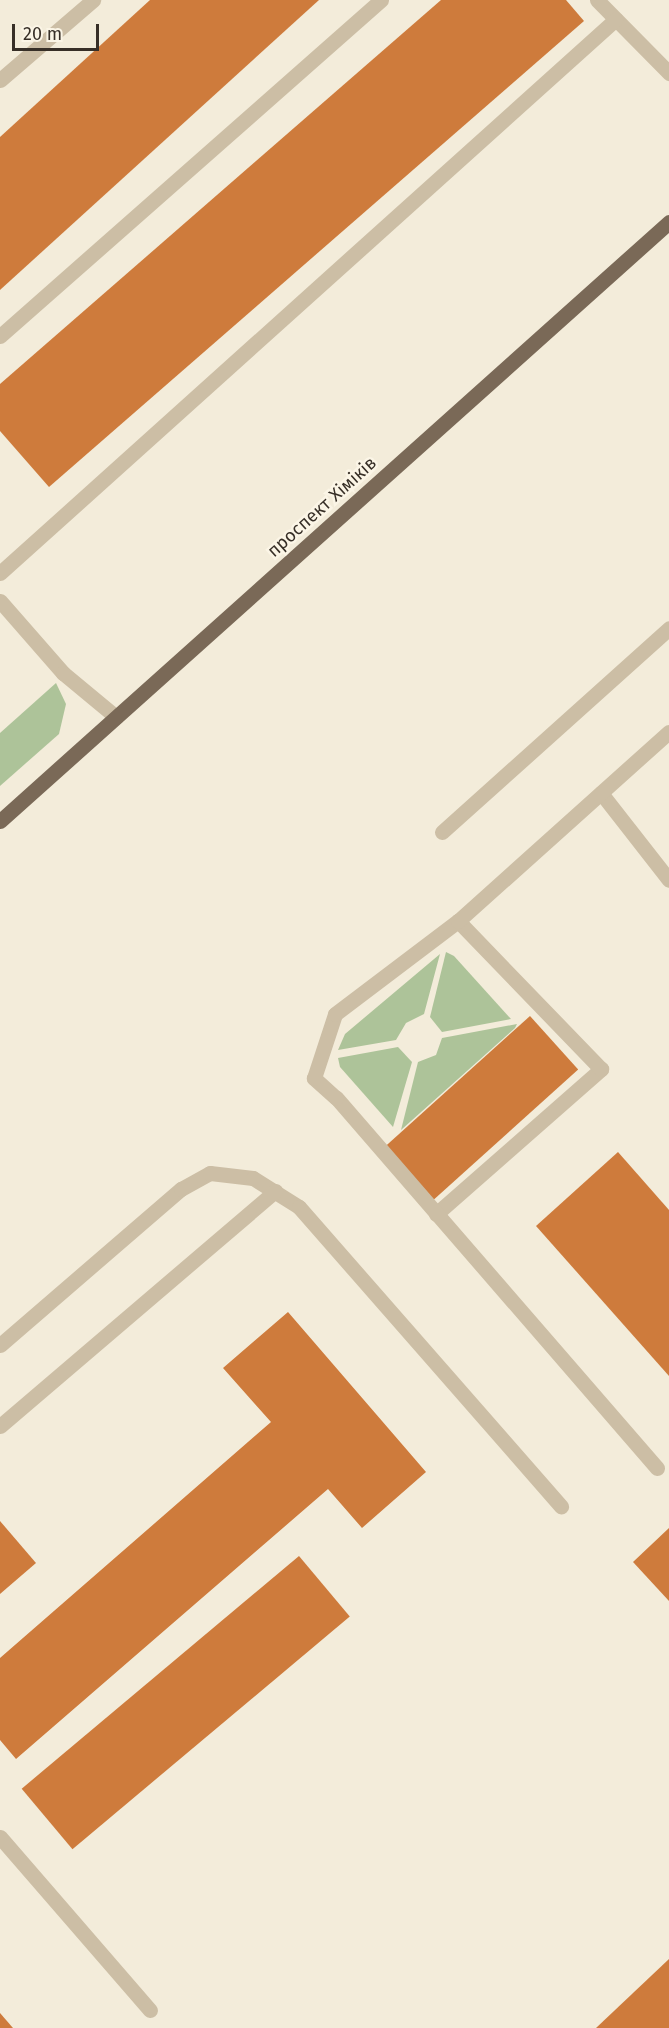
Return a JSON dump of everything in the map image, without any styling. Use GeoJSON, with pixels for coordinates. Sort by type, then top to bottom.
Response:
{"type":"FeatureCollection","features":[{"type":"Feature","properties":{"kind":"main road","name":"проспект Хіміків"},"geometry":{"type":"LineString","coordinates":[[0,821],[669,222]]}},
{"type":"Feature","properties":{"kind":"lane"},"geometry":{"type":"LineString","coordinates":[[0,80],[93,0]]}},
{"type":"Feature","properties":{"kind":"lane"},"geometry":{"type":"LineString","coordinates":[[0,336],[381,0]]}},
{"type":"Feature","properties":{"kind":"lane"},"geometry":{"type":"LineString","coordinates":[[597,0],[669,73]]}},
{"type":"Feature","properties":{"kind":"lane"},"geometry":{"type":"LineString","coordinates":[[0,573],[616,19]]}},
{"type":"Feature","properties":{"kind":"lane"},"geometry":{"type":"LineString","coordinates":[[0,601],[63,673],[116,717]]}},
{"type":"Feature","properties":{"kind":"lane"},"geometry":{"type":"LineString","coordinates":[[442,832],[669,628]]}},
{"type":"Feature","properties":{"kind":"lane"},"geometry":{"type":"LineString","coordinates":[[657,1468],[314,1078],[335,1014],[458,921],[669,732]]}},
{"type":"Feature","properties":{"kind":"lane"},"geometry":{"type":"LineString","coordinates":[[601,793],[669,880]]}},
{"type":"Feature","properties":{"kind":"lane"},"geometry":{"type":"LineString","coordinates":[[436,1214],[601,1069],[458,921]]}},
{"type":"Feature","properties":{"kind":"lane"},"geometry":{"type":"LineString","coordinates":[[0,1345],[181,1189],[210,1173],[253,1178],[299,1207],[561,1506]]}},
{"type":"Feature","properties":{"kind":"lane"},"geometry":{"type":"LineString","coordinates":[[0,1425],[275,1191]]}},
{"type":"Feature","properties":{"kind":"lane"},"geometry":{"type":"LineString","coordinates":[[0,1837],[150,2010]]}},
{"type":"Feature","properties":{"kind":"green space"},"geometry":{"type":"Polygon","coordinates":[[[56,683],[66,704],[59,734],[0,786],[0,733],[56,683]]]}},
{"type":"Feature","properties":{"kind":"green space"},"geometry":{"type":"Polygon","coordinates":[[[446,952],[454,956],[511,1019],[442,1032],[430,1017],[446,952]]]}},
{"type":"Feature","properties":{"kind":"green space"},"geometry":{"type":"Polygon","coordinates":[[[440,954],[424,1014],[406,1023],[396,1040],[338,1050],[345,1034],[440,954]]]}},
{"type":"Feature","properties":{"kind":"green space"},"geometry":{"type":"Polygon","coordinates":[[[517,1024],[401,1130],[418,1062],[436,1055],[442,1038],[517,1024]]]}},
{"type":"Feature","properties":{"kind":"green space"},"geometry":{"type":"Polygon","coordinates":[[[398,1047],[412,1062],[393,1127],[340,1067],[338,1058],[398,1047]]]}},
{"type":"Feature","properties":{"kind":"building"},"geometry":{"type":"Polygon","coordinates":[[[150,0],[319,0],[0,290],[0,137],[150,0]]]}},
{"type":"Feature","properties":{"kind":"building"},"geometry":{"type":"Polygon","coordinates":[[[441,0],[566,0],[584,21],[49,487],[0,431],[0,384],[441,0]]]}},
{"type":"Feature","properties":{"kind":"building"},"geometry":{"type":"Polygon","coordinates":[[[530,1016],[578,1070],[433,1201],[384,1147],[530,1016]]]}},
{"type":"Feature","properties":{"kind":"building"},"geometry":{"type":"Polygon","coordinates":[[[618,1152],[669,1210],[669,1376],[536,1226],[618,1152]]]}},
{"type":"Feature","properties":{"kind":"building"},"geometry":{"type":"Polygon","coordinates":[[[288,1312],[426,1472],[362,1528],[328,1489],[16,1759],[0,1740],[0,1658],[271,1422],[223,1368],[288,1312]]]}},
{"type":"Feature","properties":{"kind":"building"},"geometry":{"type":"Polygon","coordinates":[[[0,1521],[36,1563],[0,1594],[0,1521]]]}},
{"type":"Feature","properties":{"kind":"building"},"geometry":{"type":"Polygon","coordinates":[[[669,1528],[669,1601],[633,1562],[669,1528]]]}},
{"type":"Feature","properties":{"kind":"building"},"geometry":{"type":"Polygon","coordinates":[[[299,1556],[350,1617],[72,1849],[22,1789],[299,1556]]]}},
{"type":"Feature","properties":{"kind":"building"},"geometry":{"type":"Polygon","coordinates":[[[669,1959],[669,2028],[596,2028],[669,1959]]]}},
{"type":"Feature","properties":{"kind":"building"},"geometry":{"type":"Polygon","coordinates":[[[0,2013],[13,2028],[0,2028],[0,2013]]]}}]}
